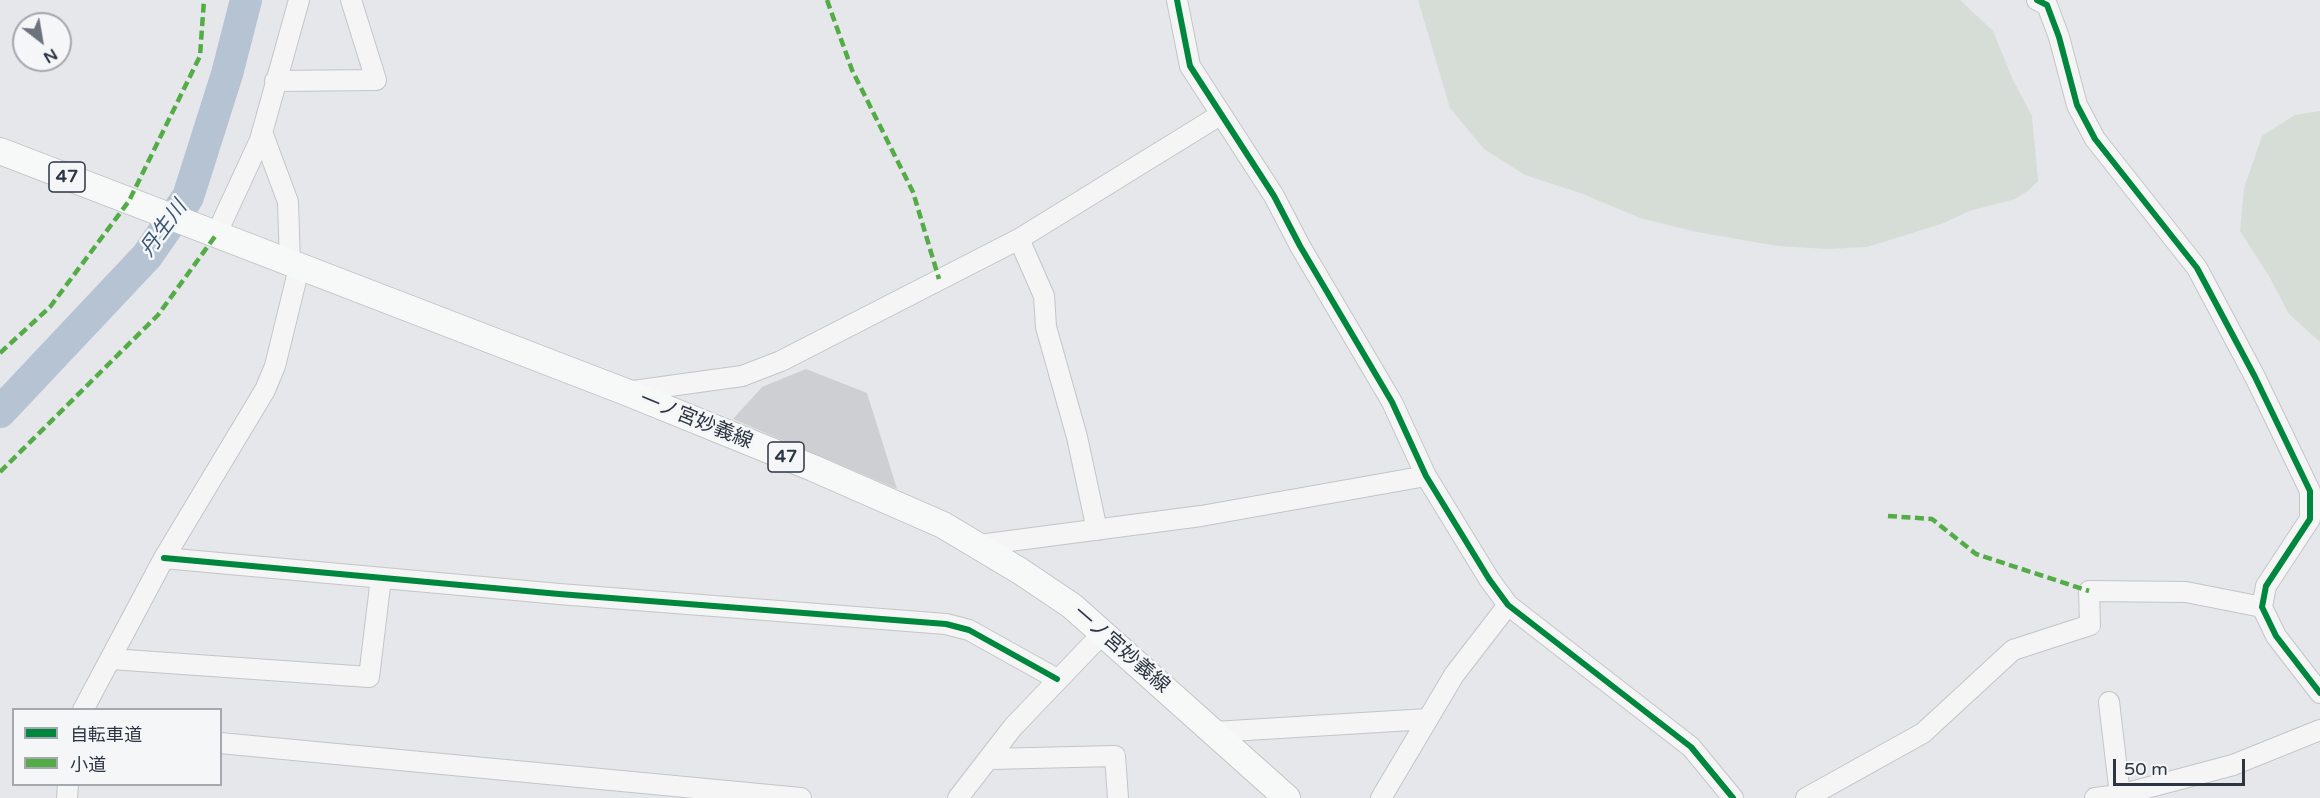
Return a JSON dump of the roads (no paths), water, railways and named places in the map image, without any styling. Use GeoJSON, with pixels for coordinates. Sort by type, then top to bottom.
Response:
{"type":"FeatureCollection","features":[{"type":"Feature","properties":{"kind":"main road","name":"47"},"geometry":{"type":"LineString","coordinates":[[0,151],[209,232]]}},
{"type":"Feature","properties":{"kind":"main road","name":"一ノ宮妙義線"},"geometry":{"type":"LineString","coordinates":[[209,232],[626,392],[813,468],[943,525],[979,545],[1072,606],[1287,798]]}},
{"type":"Feature","properties":{"kind":"street"},"geometry":{"type":"LineString","coordinates":[[209,232],[262,132],[298,0]]}},
{"type":"Feature","properties":{"kind":"street"},"geometry":{"type":"LineString","coordinates":[[275,81],[376,80],[351,0]]}},
{"type":"Feature","properties":{"kind":"street"},"geometry":{"type":"LineString","coordinates":[[1177,0],[1190,66],[1274,196],[1300,246],[1392,402],[1426,476],[1489,579],[1508,605],[1691,747],[1733,798]]}},
{"type":"Feature","properties":{"kind":"street"},"geometry":{"type":"LineString","coordinates":[[2037,0],[2047,6],[2059,37],[2077,105],[2095,139],[2197,268],[2255,377],[2310,491],[2310,519],[2266,586],[2262,607],[2276,636],[2320,693]]}},
{"type":"Feature","properties":{"kind":"street"},"geometry":{"type":"LineString","coordinates":[[626,392],[742,376],[771,365],[1019,239],[1220,115]]}},
{"type":"Feature","properties":{"kind":"street"},"geometry":{"type":"LineString","coordinates":[[84,708],[164,558],[265,390],[275,366],[294,266],[288,202],[262,132]]}},
{"type":"Feature","properties":{"kind":"street"},"geometry":{"type":"LineString","coordinates":[[1019,239],[1044,296],[1046,327],[1077,437],[1097,530]]}},
{"type":"Feature","properties":{"kind":"street"},"geometry":{"type":"LineString","coordinates":[[979,545],[1201,516],[1426,476]]}},
{"type":"Feature","properties":{"kind":"street"},"geometry":{"type":"LineString","coordinates":[[164,558],[946,624],[969,630],[1057,680]]}},
{"type":"Feature","properties":{"kind":"street"},"geometry":{"type":"LineString","coordinates":[[111,659],[369,677],[381,578]]}},
{"type":"Feature","properties":{"kind":"street"},"geometry":{"type":"LineString","coordinates":[[1806,798],[1923,733],[2013,650],[2090,625],[2089,591],[2186,592],[2262,607]]}},
{"type":"Feature","properties":{"kind":"street"},"geometry":{"type":"LineString","coordinates":[[1380,798],[1454,675],[1508,605]]}},
{"type":"Feature","properties":{"kind":"street"},"geometry":{"type":"LineString","coordinates":[[958,798],[1013,728],[1102,634]]}},
{"type":"Feature","properties":{"kind":"street"},"geometry":{"type":"LineString","coordinates":[[2109,702],[2120,795]]}},
{"type":"Feature","properties":{"kind":"street"},"geometry":{"type":"LineString","coordinates":[[1214,732],[1428,719]]}},
{"type":"Feature","properties":{"kind":"street"},"geometry":{"type":"LineString","coordinates":[[2095,798],[2120,795],[2233,765],[2320,730]]}},
{"type":"Feature","properties":{"kind":"street"},"geometry":{"type":"LineString","coordinates":[[222,743],[801,798]]}},
{"type":"Feature","properties":{"kind":"street"},"geometry":{"type":"LineString","coordinates":[[990,759],[1116,756],[1118,798]]}},
{"type":"Feature","properties":{"kind":"waterway","name":"丹生川"},"geometry":{"type":"LineString","coordinates":[[0,412],[147,256],[188,197],[227,74],[246,0]]}}]}
